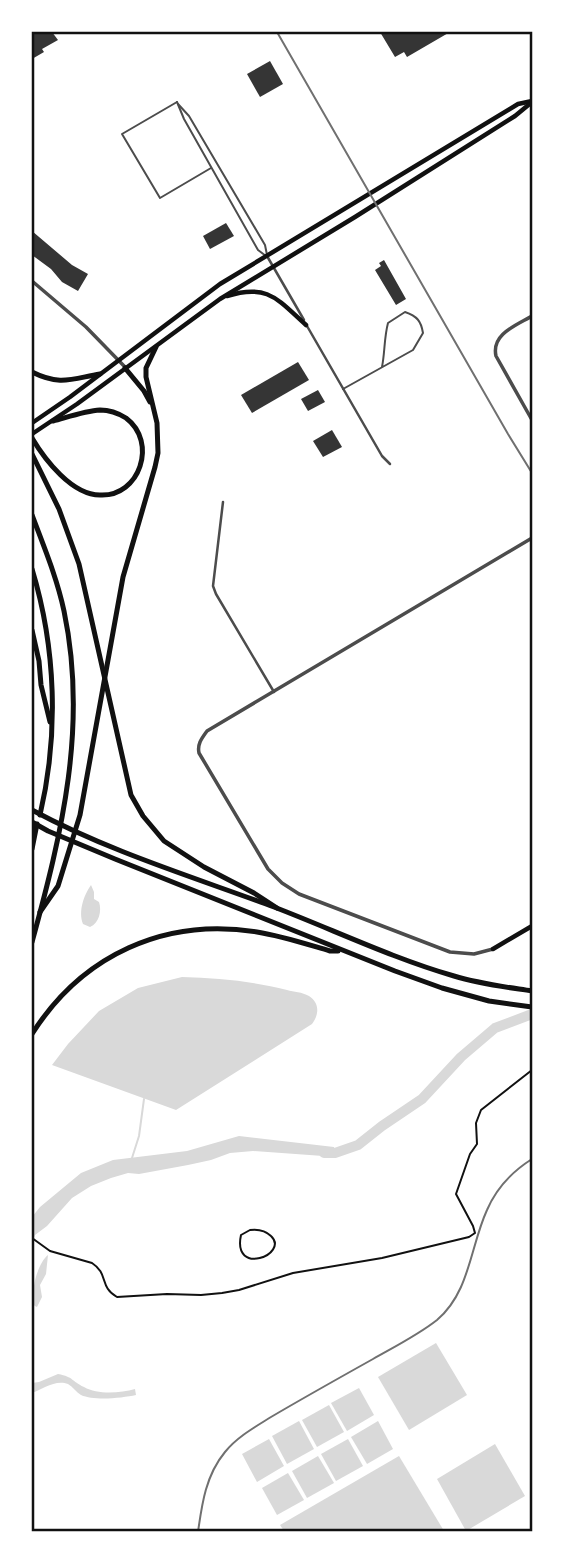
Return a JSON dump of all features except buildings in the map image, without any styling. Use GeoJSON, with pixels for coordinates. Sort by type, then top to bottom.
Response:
{"type":"FeatureCollection","features":[{"type":"Feature","properties":{"kind":"highway"},"geometry":{"type":"LineString","coordinates":[[40,912],[58,886],[80,815],[123,577],[155,467],[157,424],[146,368],[156,347]]}},
{"type":"Feature","properties":{"kind":"highway"},"geometry":{"type":"LineString","coordinates":[[125,368],[144,391],[153,408]]}},
{"type":"Feature","properties":{"kind":"highway"},"geometry":{"type":"LineString","coordinates":[[32,372],[50,380],[68,381],[100,374]]}},
{"type":"Feature","properties":{"kind":"highway"},"geometry":{"type":"LineString","coordinates":[[32,436],[57,471],[82,491],[99,496],[127,487],[143,458],[144,449],[137,429],[121,415],[101,410],[53,421]]}},
{"type":"Feature","properties":{"kind":"highway"},"geometry":{"type":"LineString","coordinates":[[32,454],[59,509],[79,565],[131,795],[153,830],[177,851],[254,892],[277,908]]}},
{"type":"Feature","properties":{"kind":"highway"},"geometry":{"type":"LineString","coordinates":[[32,515],[53,571],[64,612],[74,694],[69,779],[53,864],[32,942]]}},
{"type":"Feature","properties":{"kind":"highway"},"geometry":{"type":"LineString","coordinates":[[32,569],[51,663],[52,729],[50,763],[32,849]]}},
{"type":"Feature","properties":{"kind":"highway"},"geometry":{"type":"LineString","coordinates":[[32,630],[52,729]]}},
{"type":"Feature","properties":{"kind":"highway"},"geometry":{"type":"LineString","coordinates":[[32,810],[84,836],[410,961],[492,985],[533,990]]}},
{"type":"Feature","properties":{"kind":"highway"},"geometry":{"type":"LineString","coordinates":[[32,821],[48,831],[345,952],[442,988],[489,1001],[533,1007]]}},
{"type":"Feature","properties":{"kind":"highway"},"geometry":{"type":"LineString","coordinates":[[32,1034],[49,1009],[96,965],[129,947],[173,932],[230,929],[257,932],[330,951],[345,952]]}},
{"type":"Feature","properties":{"kind":"main road"},"geometry":{"type":"LineString","coordinates":[[32,423],[220,284],[518,104],[533,102]]}},
{"type":"Feature","properties":{"kind":"main road"},"geometry":{"type":"LineString","coordinates":[[32,436],[220,299],[516,116],[533,102]]}},
{"type":"Feature","properties":{"kind":"main road"},"geometry":{"type":"LineString","coordinates":[[220,299],[239,292],[266,293],[275,297],[306,325]]}},
{"type":"Feature","properties":{"kind":"main road"},"geometry":{"type":"LineString","coordinates":[[494,949],[533,926]]}},
{"type":"Feature","properties":{"kind":"street"},"geometry":{"type":"LineString","coordinates":[[267,256],[342,389],[382,456],[390,464]]}},
{"type":"Feature","properties":{"kind":"street"},"geometry":{"type":"LineString","coordinates":[[32,281],[86,327],[125,368]]}},
{"type":"Feature","properties":{"kind":"street"},"geometry":{"type":"LineString","coordinates":[[533,316],[502,335],[495,349],[496,356],[533,420]]}},
{"type":"Feature","properties":{"kind":"street"},"geometry":{"type":"LineString","coordinates":[[223,502],[213,586],[274,692]]}},
{"type":"Feature","properties":{"kind":"street"},"geometry":{"type":"LineString","coordinates":[[494,949],[474,954],[450,952],[299,894],[282,883],[268,869],[199,753],[198,747],[207,731],[533,538]]}},
{"type":"Feature","properties":{"kind":"lane"},"geometry":{"type":"LineString","coordinates":[[177,102],[189,116],[258,234],[267,256]]}},
{"type":"Feature","properties":{"kind":"lane"},"geometry":{"type":"LineString","coordinates":[[177,102],[258,250],[267,256]]}},
{"type":"Feature","properties":{"kind":"lane"},"geometry":{"type":"LineString","coordinates":[[177,102],[122,134],[160,198],[211,168]]}},
{"type":"Feature","properties":{"kind":"lane"},"geometry":{"type":"LineString","coordinates":[[342,389],[413,350],[423,333],[421,322],[413,314],[405,312],[388,323],[382,367]]}},
{"type":"Feature","properties":{"kind":"path"},"geometry":{"type":"LineString","coordinates":[[32,1238],[50,1251],[97,1266],[102,1271],[107,1289],[117,1297],[201,1295],[239,1290],[293,1273],[382,1258],[450,1242],[475,1233],[456,1194],[470,1154],[477,1144],[478,1116],[481,1110],[533,1070]]}},
{"type":"Feature","properties":{"kind":"path"},"geometry":{"type":"LineString","coordinates":[[250,1230],[260,1230],[274,1239],[275,1249],[267,1256],[247,1258],[241,1250],[241,1235],[250,1230]]}},
{"type":"Feature","properties":{"kind":"shaded area"},"geometry":{"type":"Polygon","coordinates":[[[91,885],[94,899],[99,902],[100,909],[98,920],[90,927],[83,924],[81,909],[91,885]]]}},
{"type":"Feature","properties":{"kind":"shaded area"},"geometry":{"type":"Polygon","coordinates":[[[182,977],[248,982],[304,994],[315,1002],[316,1017],[312,1024],[176,1110],[52,1065],[99,1011],[138,988],[182,977]]]}},
{"type":"Feature","properties":{"kind":"shaded area"},"geometry":{"type":"Polygon","coordinates":[[[239,1136],[334,1147],[337,1157],[253,1151],[230,1153],[211,1160],[139,1174],[128,1173],[91,1186],[72,1198],[47,1226],[35,1235],[32,1242],[32,1217],[81,1173],[113,1160],[187,1151],[239,1136]]]}},
{"type":"Feature","properties":{"kind":"shaded area"},"geometry":{"type":"Polygon","coordinates":[[[48,1255],[46,1274],[40,1285],[42,1297],[37,1307],[32,1301],[32,1286],[48,1255]]]}},
{"type":"Feature","properties":{"kind":"shaded area"},"geometry":{"type":"Polygon","coordinates":[[[436,1343],[467,1395],[409,1430],[378,1377],[436,1343]]]}},
{"type":"Feature","properties":{"kind":"shaded area"},"geometry":{"type":"Polygon","coordinates":[[[58,1374],[96,1391],[135,1389],[136,1395],[93,1398],[79,1394],[63,1383],[49,1385],[32,1393],[32,1383],[58,1374]]]}},
{"type":"Feature","properties":{"kind":"shaded area"},"geometry":{"type":"Polygon","coordinates":[[[359,1388],[374,1415],[347,1431],[331,1403],[359,1388]]]}},
{"type":"Feature","properties":{"kind":"shaded area"},"geometry":{"type":"Polygon","coordinates":[[[329,1405],[344,1432],[317,1447],[302,1420],[329,1405]]]}},
{"type":"Feature","properties":{"kind":"shaded area"},"geometry":{"type":"Polygon","coordinates":[[[299,1421],[314,1449],[287,1464],[272,1436],[299,1421]]]}},
{"type":"Feature","properties":{"kind":"shaded area"},"geometry":{"type":"Polygon","coordinates":[[[378,1421],[393,1449],[367,1464],[351,1437],[378,1421]]]}},
{"type":"Feature","properties":{"kind":"shaded area"},"geometry":{"type":"Polygon","coordinates":[[[269,1439],[284,1466],[257,1482],[242,1454],[269,1439]]]}},
{"type":"Feature","properties":{"kind":"shaded area"},"geometry":{"type":"Polygon","coordinates":[[[348,1439],[363,1466],[336,1481],[321,1454],[348,1439]]]}},
{"type":"Feature","properties":{"kind":"shaded area"},"geometry":{"type":"Polygon","coordinates":[[[495,1444],[525,1496],[466,1531],[437,1479],[495,1444]]]}},
{"type":"Feature","properties":{"kind":"shaded area"},"geometry":{"type":"Polygon","coordinates":[[[318,1456],[334,1483],[307,1498],[292,1471],[318,1456]]]}},
{"type":"Feature","properties":{"kind":"shaded area"},"geometry":{"type":"Polygon","coordinates":[[[399,1456],[444,1531],[284,1531],[280,1525],[399,1456]]]}},
{"type":"Feature","properties":{"kind":"shaded area"},"geometry":{"type":"Polygon","coordinates":[[[288,1473],[304,1500],[277,1515],[262,1488],[288,1473]]]}},
{"type":"Feature","properties":{"kind":"waterway"},"geometry":{"type":"LineString","coordinates":[[324,1153],[335,1153],[358,1145],[422,1099],[461,1057],[495,1028],[532,1014]]}},
{"type":"Feature","properties":{"kind":"waterway"},"geometry":{"type":"LineString","coordinates":[[132,1158],[139,1136],[144,1099]]}},
{"type":"Feature","properties":{"kind":"railway"},"geometry":{"type":"LineString","coordinates":[[277,32],[532,473]]}},
{"type":"Feature","properties":{"kind":"railway"},"geometry":{"type":"LineString","coordinates":[[198,1532],[203,1500],[213,1470],[235,1442],[271,1417],[414,1336],[448,1309],[463,1283],[481,1224],[491,1202],[506,1181],[532,1159]]}}]}
